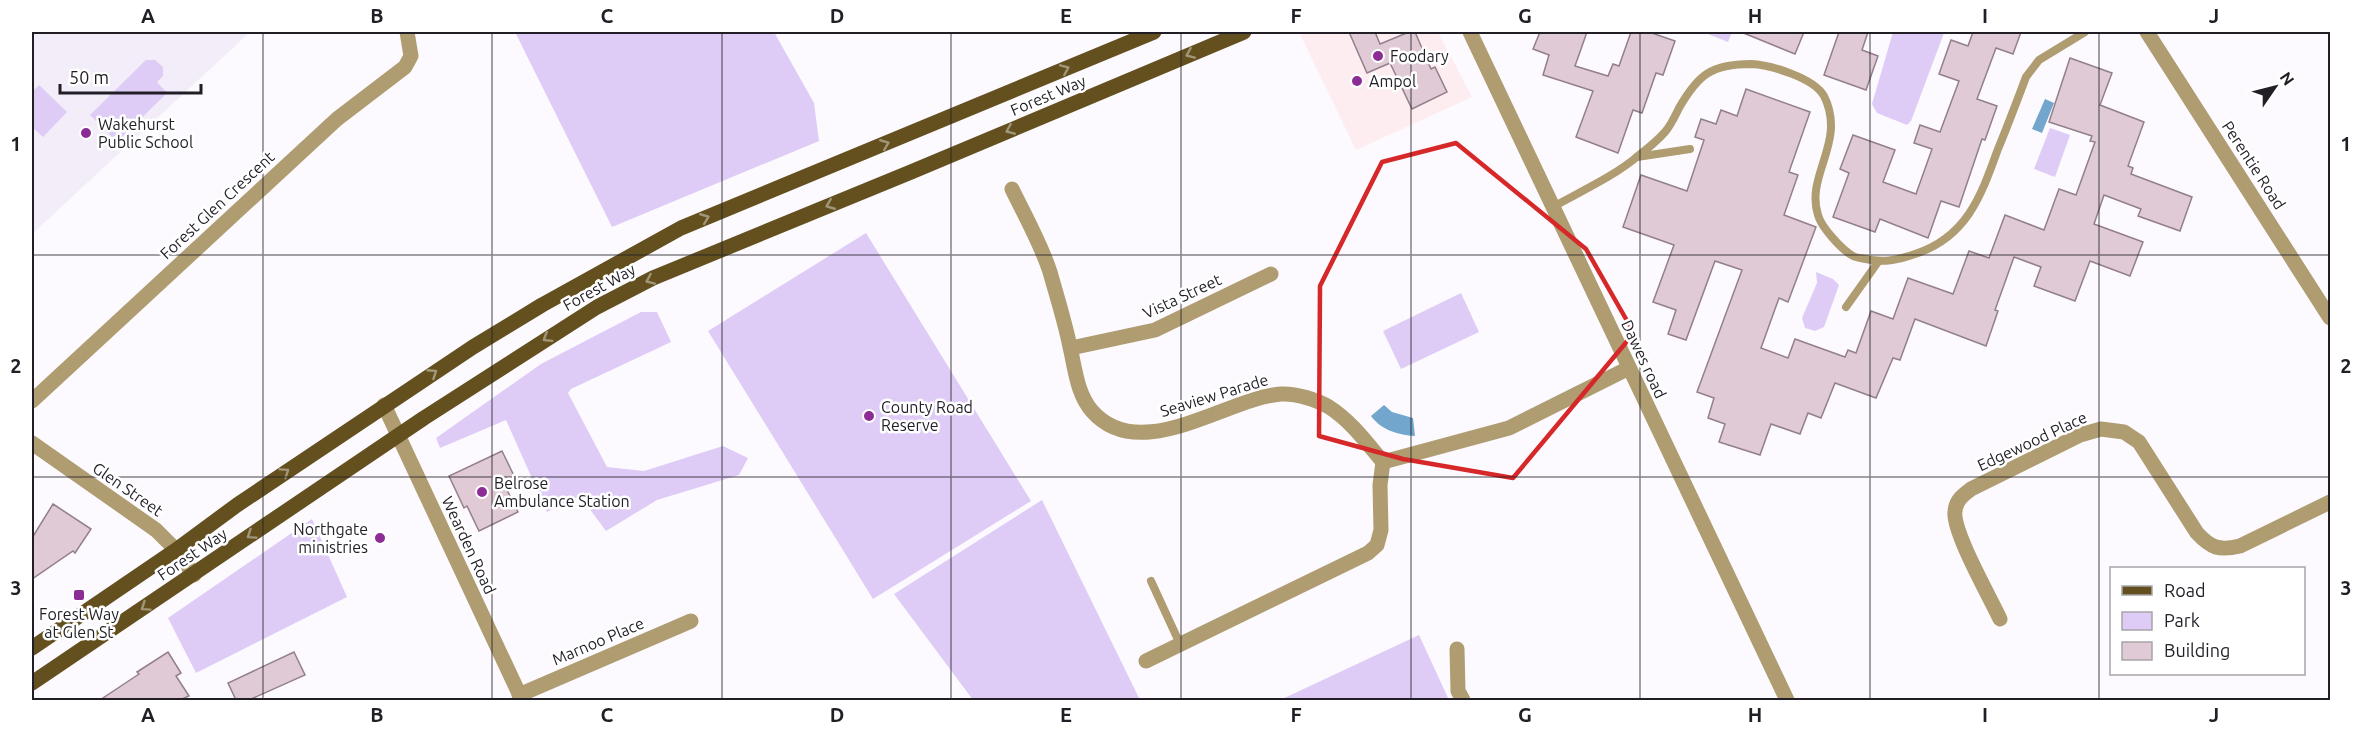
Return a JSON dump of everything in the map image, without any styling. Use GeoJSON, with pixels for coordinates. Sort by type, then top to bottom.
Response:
{"type":"FeatureCollection","features":[{"type":"Feature","properties":{"kind":"main road","name":"Forest Way"},"geometry":{"type":"LineString","coordinates":[[32,648],[176,550],[237,505],[473,346],[681,228],[1154,32]]}},
{"type":"Feature","properties":{"kind":"main road","name":"Forest Way"},"geometry":{"type":"LineString","coordinates":[[32,683],[399,435],[597,307],[643,283],[1244,32]]}},
{"type":"Feature","properties":{"kind":"street","name":"Forest Glen Crescent"},"geometry":{"type":"LineString","coordinates":[[32,401],[337,119],[405,67],[411,56],[407,32]]}},
{"type":"Feature","properties":{"kind":"street","name":"Dawes road"},"geometry":{"type":"LineString","coordinates":[[1470,32],[1787,700]]}},
{"type":"Feature","properties":{"kind":"street","name":"Perentie Road"},"geometry":{"type":"LineString","coordinates":[[2147,32],[2331,318]]}},
{"type":"Feature","properties":{"kind":"street","name":"Seaview Parade"},"geometry":{"type":"LineString","coordinates":[[1012,189],[1049,270],[1071,348],[1075,375],[1092,411],[1106,422],[1123,429],[1147,433],[1176,428],[1261,398],[1283,394],[1306,398],[1328,406],[1351,424],[1383,462]]}},
{"type":"Feature","properties":{"kind":"street","name":"Vista Street"},"geometry":{"type":"LineString","coordinates":[[1071,348],[1155,330],[1271,274]]}},
{"type":"Feature","properties":{"kind":"street"},"geometry":{"type":"LineString","coordinates":[[1146,661],[1368,554],[1377,544],[1381,530],[1380,485],[1383,462],[1509,428],[1629,368]]}},
{"type":"Feature","properties":{"kind":"street","name":"Wearden Road"},"geometry":{"type":"LineString","coordinates":[[384,405],[520,698]]}},
{"type":"Feature","properties":{"kind":"street","name":"Edgewood Place"},"geometry":{"type":"LineString","coordinates":[[2000,619],[1958,530],[1954,512],[1958,499],[1971,489],[2080,435],[2101,429],[2124,432],[2139,442],[2197,533],[2208,545],[2226,550],[2240,546],[2331,502]]}},
{"type":"Feature","properties":{"kind":"street","name":"Glen Street"},"geometry":{"type":"LineString","coordinates":[[32,443],[156,531],[176,550],[194,575]]}},
{"type":"Feature","properties":{"kind":"street","name":"Marnoo Place"},"geometry":{"type":"LineString","coordinates":[[520,698],[691,621]]}},
{"type":"Feature","properties":{"kind":"street"},"geometry":{"type":"LineString","coordinates":[[1457,649],[1458,691],[1463,700]]}},
{"type":"Feature","properties":{"kind":"lane"},"geometry":{"type":"LineString","coordinates":[[1553,207],[1637,157],[1666,131],[1692,86],[1703,75],[1723,67],[1752,64],[1780,70],[1805,79],[1822,93],[1832,115],[1831,136],[1816,192],[1818,216],[1832,238],[1853,256],[1878,262],[1900,259],[1929,249],[1949,237],[1965,220],[1980,197],[2026,77],[2039,60],[2085,32]]}},
{"type":"Feature","properties":{"kind":"lane"},"geometry":{"type":"LineString","coordinates":[[1637,157],[1690,149]]}},
{"type":"Feature","properties":{"kind":"lane"},"geometry":{"type":"LineString","coordinates":[[1846,307],[1878,262]]}},
{"type":"Feature","properties":{"kind":"lane"},"geometry":{"type":"LineString","coordinates":[[1151,581],[1180,644]]}},
{"type":"Feature","properties":{"kind":"highlighted area"},"geometry":{"type":"Polygon","coordinates":[[[1456,143],[1586,249],[1634,333],[1513,478],[1403,459],[1319,436],[1320,286],[1382,162],[1456,143]]]}},
{"type":"Feature","properties":{"kind":"shaded area","name":"Wakehurst Public School"},"geometry":{"type":"Polygon","coordinates":[[[32,32],[250,32],[32,234],[32,32]]]}},
{"type":"Feature","properties":{"kind":"shaded area"},"geometry":{"type":"Polygon","coordinates":[[[1299,32],[1438,32],[1472,97],[1356,150],[1299,32]]]}},
{"type":"Feature","properties":{"kind":"green space"},"geometry":{"type":"Polygon","coordinates":[[[515,32],[774,32],[814,103],[819,141],[612,227],[515,32]]]}},
{"type":"Feature","properties":{"kind":"green space"},"geometry":{"type":"Polygon","coordinates":[[[1703,32],[1732,32],[1728,42],[1703,32]]]}},
{"type":"Feature","properties":{"kind":"green space"},"geometry":{"type":"Polygon","coordinates":[[[1893,32],[1944,33],[1911,121],[1907,125],[1877,113],[1872,104],[1893,32]]]}},
{"type":"Feature","properties":{"kind":"green space"},"geometry":{"type":"Polygon","coordinates":[[[146,60],[155,60],[163,67],[163,76],[157,82],[167,93],[117,142],[90,115],[146,60]]]}},
{"type":"Feature","properties":{"kind":"green space"},"geometry":{"type":"Polygon","coordinates":[[[39,85],[67,112],[43,137],[32,127],[32,92],[39,85]]]}},
{"type":"Feature","properties":{"kind":"green space"},"geometry":{"type":"Polygon","coordinates":[[[2050,128],[2070,135],[2055,177],[2034,169],[2050,128]]]}},
{"type":"Feature","properties":{"kind":"green space","name":"County Road Reserve"},"geometry":{"type":"Polygon","coordinates":[[[866,233],[1031,501],[873,599],[708,331],[866,233]]]}},
{"type":"Feature","properties":{"kind":"green space"},"geometry":{"type":"Polygon","coordinates":[[[1816,272],[1833,279],[1839,285],[1824,327],[1815,331],[1805,328],[1802,318],[1817,283],[1816,272]]]}},
{"type":"Feature","properties":{"kind":"green space"},"geometry":{"type":"Polygon","coordinates":[[[1461,293],[1479,332],[1401,369],[1383,331],[1461,293]]]}},
{"type":"Feature","properties":{"kind":"green space"},"geometry":{"type":"Polygon","coordinates":[[[641,312],[657,312],[671,342],[571,389],[568,393],[607,467],[644,471],[723,446],[748,458],[739,475],[657,500],[606,531],[580,496],[547,512],[506,420],[440,448],[436,438],[541,364],[641,312]]]}},
{"type":"Feature","properties":{"kind":"green space"},"geometry":{"type":"Polygon","coordinates":[[[1042,500],[1140,700],[973,700],[894,594],[1042,500]]]}},
{"type":"Feature","properties":{"kind":"green space"},"geometry":{"type":"Polygon","coordinates":[[[312,519],[347,597],[196,673],[168,618],[312,519]]]}},
{"type":"Feature","properties":{"kind":"green space"},"geometry":{"type":"Polygon","coordinates":[[[1419,635],[1449,700],[1280,700],[1419,635]]]}},
{"type":"Feature","properties":{"kind":"water"},"geometry":{"type":"Polygon","coordinates":[[[2045,99],[2054,103],[2042,133],[2032,129],[2045,99]]]}},
{"type":"Feature","properties":{"kind":"water"},"geometry":{"type":"Polygon","coordinates":[[[1384,405],[1392,412],[1413,418],[1415,436],[1391,431],[1375,421],[1371,416],[1384,405]]]}},
{"type":"Feature","properties":{"kind":"building"},"geometry":{"type":"Polygon","coordinates":[[[1349,32],[1375,32],[1380,44],[1409,32],[1415,32],[1431,69],[1435,67],[1447,92],[1412,109],[1390,63],[1367,73],[1349,32]]]}},
{"type":"Feature","properties":{"kind":"building"},"geometry":{"type":"Polygon","coordinates":[[[1540,32],[1587,32],[1575,66],[1608,76],[1613,64],[1619,66],[1631,32],[1649,32],[1675,41],[1663,75],[1656,73],[1642,113],[1633,110],[1618,153],[1576,137],[1593,91],[1543,75],[1549,55],[1533,49],[1540,32]]]}},
{"type":"Feature","properties":{"kind":"building"},"geometry":{"type":"Polygon","coordinates":[[[1741,32],[1804,32],[1795,54],[1741,32]]]}},
{"type":"Feature","properties":{"kind":"building"},"geometry":{"type":"Polygon","coordinates":[[[1839,32],[1868,32],[1862,50],[1878,56],[1866,90],[1824,75],[1839,32]]]}},
{"type":"Feature","properties":{"kind":"building"},"geometry":{"type":"Polygon","coordinates":[[[1973,32],[2021,32],[2013,54],[1996,48],[1977,99],[1997,106],[1985,140],[1982,139],[1959,207],[1941,201],[1928,238],[1880,219],[1875,232],[1833,217],[1849,173],[1840,169],[1853,135],[1895,150],[1883,182],[1916,194],[1932,149],[1914,143],[1920,125],[1940,132],[1959,81],[1939,74],[1951,40],[1968,46],[1973,32]]]}},
{"type":"Feature","properties":{"kind":"building"},"geometry":{"type":"Polygon","coordinates":[[[2070,58],[2112,73],[2100,105],[2144,122],[2128,166],[2133,168],[2131,174],[2192,197],[2180,231],[2138,216],[2141,209],[2104,195],[2094,224],[2143,242],[2130,276],[2090,261],[2075,301],[2034,286],[2041,267],[2014,257],[1995,310],[1998,311],[1986,346],[1915,319],[1900,360],[1893,358],[1876,398],[1835,383],[1821,418],[1808,413],[1800,434],[1771,424],[1760,455],[1719,442],[1725,424],[1708,418],[1714,398],[1697,392],[1742,270],[1715,261],[1686,340],[1668,334],[1676,310],[1653,302],[1674,245],[1623,227],[1641,175],[1687,191],[1704,140],[1695,137],[1701,119],[1716,124],[1721,110],[1737,116],[1746,89],[1810,112],[1789,172],[1798,175],[1784,215],[1816,227],[1788,302],[1779,298],[1761,348],[1788,358],[1795,339],[1845,357],[1848,350],[1856,353],[1871,311],[1893,319],[1908,278],[1953,294],[1969,251],[1989,258],[2005,215],[2044,230],[2059,189],[2076,195],[2095,142],[2090,141],[2092,136],[2049,122],[2070,58]]]}},
{"type":"Feature","properties":{"kind":"building","name":"Belrose Ambulance Station"},"geometry":{"type":"Polygon","coordinates":[[[502,451],[517,482],[506,488],[518,512],[479,531],[467,506],[464,508],[449,476],[502,451]]]}},
{"type":"Feature","properties":{"kind":"building"},"geometry":{"type":"Polygon","coordinates":[[[53,504],[91,529],[75,553],[73,551],[32,579],[32,538],[53,504]]]}},
{"type":"Feature","properties":{"kind":"building"},"geometry":{"type":"Polygon","coordinates":[[[168,652],[181,673],[176,676],[189,696],[180,700],[100,700],[139,674],[137,672],[168,652]]]}},
{"type":"Feature","properties":{"kind":"building"},"geometry":{"type":"Polygon","coordinates":[[[294,652],[305,675],[249,700],[236,700],[228,683],[294,652]]]}},
{"type":"Feature","properties":{"kind":"place","name":"Foodary"},"geometry":{"type":"Point","coordinates":[1378,56]}},
{"type":"Feature","properties":{"kind":"place","name":"Ampol"},"geometry":{"type":"Point","coordinates":[1357,81]}},
{"type":"Feature","properties":{"kind":"place","name":"Wakehurst Public School"},"geometry":{"type":"Point","coordinates":[86,133]}},
{"type":"Feature","properties":{"kind":"place","name":"County Road Reserve"},"geometry":{"type":"Point","coordinates":[869,416]}},
{"type":"Feature","properties":{"kind":"place","name":"Belrose Ambulance Station"},"geometry":{"type":"Point","coordinates":[482,492]}},
{"type":"Feature","properties":{"kind":"place","name":"Northgate ministries"},"geometry":{"type":"Point","coordinates":[380,538]}},
{"type":"Feature","properties":{"kind":"place","name":"Forest Way at Glen St"},"geometry":{"type":"Point","coordinates":[79,595]}}]}
